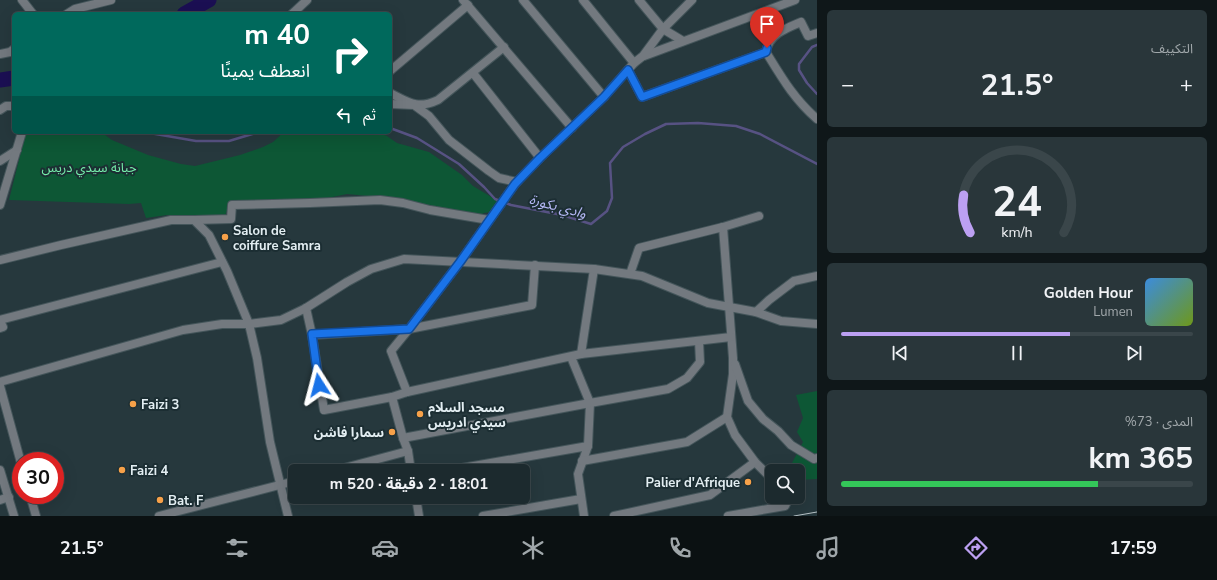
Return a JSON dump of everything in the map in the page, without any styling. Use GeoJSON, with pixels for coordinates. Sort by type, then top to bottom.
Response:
{"type":"FeatureCollection","features":[{"type":"Feature","properties":{"kind":"street"},"geometry":{"type":"LineString","coordinates":[[22,0],[31,12]]}},
{"type":"Feature","properties":{"kind":"street"},"geometry":{"type":"LineString","coordinates":[[75,9],[78,0]]}},
{"type":"Feature","properties":{"kind":"street"},"geometry":{"type":"LineString","coordinates":[[70,12],[75,9],[110,0]]}},
{"type":"Feature","properties":{"kind":"street"},"geometry":{"type":"LineString","coordinates":[[294,12],[307,0]]}},
{"type":"Feature","properties":{"kind":"street"},"geometry":{"type":"LineString","coordinates":[[523,0],[604,97]]}},
{"type":"Feature","properties":{"kind":"street"},"geometry":{"type":"LineString","coordinates":[[583,0],[634,64]]}},
{"type":"Feature","properties":{"kind":"street"},"geometry":{"type":"LineString","coordinates":[[639,0],[663,29],[683,41]]}},
{"type":"Feature","properties":{"kind":"street"},"geometry":{"type":"LineString","coordinates":[[407,392],[391,351],[460,262],[516,183],[604,97],[628,70],[643,56],[663,29],[692,0]]}},
{"type":"Feature","properties":{"kind":"street"},"geometry":{"type":"LineString","coordinates":[[643,56],[795,0]]}},
{"type":"Feature","properties":{"kind":"street"},"geometry":{"type":"LineString","coordinates":[[392,69],[465,2],[572,128]]}},
{"type":"Feature","properties":{"kind":"street"},"geometry":{"type":"LineString","coordinates":[[628,70],[642,97],[766,52],[769,44],[778,33],[801,22],[808,36],[817,33]]}},
{"type":"Feature","properties":{"kind":"street"},"geometry":{"type":"LineString","coordinates":[[392,104],[431,104],[473,73],[504,47]]}},
{"type":"Feature","properties":{"kind":"street"},"geometry":{"type":"LineString","coordinates":[[0,54],[12,51]]}},
{"type":"Feature","properties":{"kind":"street"},"geometry":{"type":"LineString","coordinates":[[766,52],[794,96],[802,106],[817,119]]}},
{"type":"Feature","properties":{"kind":"street"},"geometry":{"type":"LineString","coordinates":[[473,73],[540,158]]}},
{"type":"Feature","properties":{"kind":"street"},"geometry":{"type":"LineString","coordinates":[[392,94],[414,105],[429,116],[449,140],[488,171],[499,178],[516,183]]}},
{"type":"Feature","properties":{"kind":"street"},"geometry":{"type":"LineString","coordinates":[[0,110],[6,106],[12,106]]}},
{"type":"Feature","properties":{"kind":"street"},"geometry":{"type":"LineString","coordinates":[[0,205],[21,134]]}},
{"type":"Feature","properties":{"kind":"street"},"geometry":{"type":"LineString","coordinates":[[0,161],[17,150]]}},
{"type":"Feature","properties":{"kind":"street"},"geometry":{"type":"LineString","coordinates":[[0,260],[171,220],[231,219],[232,205],[380,200],[403,203],[430,210],[489,220]]}},
{"type":"Feature","properties":{"kind":"street"},"geometry":{"type":"LineString","coordinates":[[630,274],[639,248],[723,227],[759,216]]}},
{"type":"Feature","properties":{"kind":"street"},"geometry":{"type":"LineString","coordinates":[[194,220],[209,235],[227,271],[249,324],[257,358],[270,442],[288,516]]}},
{"type":"Feature","properties":{"kind":"street"},"geometry":{"type":"LineString","coordinates":[[723,227],[733,358],[733,374],[727,417],[735,435],[755,462],[765,472]]}},
{"type":"Feature","properties":{"kind":"street"},"geometry":{"type":"LineString","coordinates":[[0,382],[183,330],[222,324],[249,324],[281,320],[306,308],[347,282],[378,267],[404,259],[535,265],[594,269],[630,274],[642,276],[708,303],[756,312],[781,321],[817,324]]}},
{"type":"Feature","properties":{"kind":"street"},"geometry":{"type":"LineString","coordinates":[[0,328],[3,327],[0,321],[222,262]]}},
{"type":"Feature","properties":{"kind":"street"},"geometry":{"type":"LineString","coordinates":[[312,334],[409,329],[532,305],[535,265]]}},
{"type":"Feature","properties":{"kind":"street"},"geometry":{"type":"LineString","coordinates":[[581,354],[594,269]]}},
{"type":"Feature","properties":{"kind":"street"},"geometry":{"type":"LineString","coordinates":[[756,312],[794,281],[817,276]]}},
{"type":"Feature","properties":{"kind":"street"},"geometry":{"type":"LineString","coordinates":[[306,308],[312,334],[324,410],[392,397],[407,392],[581,354],[731,337]]}},
{"type":"Feature","properties":{"kind":"street"},"geometry":{"type":"LineString","coordinates":[[402,438],[590,402],[668,389],[687,378],[700,362],[700,341]]}},
{"type":"Feature","properties":{"kind":"street"},"geometry":{"type":"LineString","coordinates":[[571,357],[590,402],[588,446],[578,474],[584,516]]}},
{"type":"Feature","properties":{"kind":"street"},"geometry":{"type":"LineString","coordinates":[[733,358],[748,401],[763,419],[778,431],[791,445],[814,459],[817,458]]}},
{"type":"Feature","properties":{"kind":"street"},"geometry":{"type":"LineString","coordinates":[[0,386],[18,452]]}},
{"type":"Feature","properties":{"kind":"street"},"geometry":{"type":"LineString","coordinates":[[392,397],[402,438],[408,450],[410,464]]}},
{"type":"Feature","properties":{"kind":"street"},"geometry":{"type":"LineString","coordinates":[[582,461],[687,442],[727,417]]}},
{"type":"Feature","properties":{"kind":"street"},"geometry":{"type":"LineString","coordinates":[[485,464],[588,446]]}},
{"type":"Feature","properties":{"kind":"street"},"geometry":{"type":"LineString","coordinates":[[358,464],[408,450]]}},
{"type":"Feature","properties":{"kind":"street"},"geometry":{"type":"LineString","coordinates":[[614,516],[710,495],[755,462]]}},
{"type":"Feature","properties":{"kind":"street"},"geometry":{"type":"LineString","coordinates":[[0,470],[14,516]]}},
{"type":"Feature","properties":{"kind":"street"},"geometry":{"type":"LineString","coordinates":[[159,516],[288,484]]}},
{"type":"Feature","properties":{"kind":"street"},"geometry":{"type":"LineString","coordinates":[[0,500],[9,497]]}},
{"type":"Feature","properties":{"kind":"street"},"geometry":{"type":"LineString","coordinates":[[483,516],[581,499]]}},
{"type":"Feature","properties":{"kind":"street"},"geometry":{"type":"LineString","coordinates":[[33,504],[36,516]]}},
{"type":"Feature","properties":{"kind":"street"},"geometry":{"type":"LineString","coordinates":[[417,504],[419,516]]}},
{"type":"Feature","properties":{"kind":"street"},"geometry":{"type":"LineString","coordinates":[[728,516],[786,506],[787,504]]}},
{"type":"Feature","properties":{"kind":"green space","name":"جبانة سيدي دريس"},"geometry":{"type":"Polygon","coordinates":[[[26,134],[104,134],[112,140],[148,155],[181,164],[195,166],[240,155],[263,147],[273,142],[282,134],[382,134],[397,143],[429,152],[462,175],[473,186],[498,201],[491,212],[484,213],[477,217],[401,199],[347,194],[323,199],[230,202],[225,216],[167,215],[146,218],[141,203],[129,204],[9,200],[26,134]]]}},
{"type":"Feature","properties":{"kind":"green space"},"geometry":{"type":"Polygon","coordinates":[[[817,391],[817,479],[805,480],[805,464],[792,463],[803,442],[797,432],[803,418],[796,395],[817,391]]]}},
{"type":"Feature","properties":{"kind":"waterway"},"geometry":{"type":"LineString","coordinates":[[188,12],[209,0]]}},
{"type":"Feature","properties":{"kind":"waterway","name":"وادي بكورة"},"geometry":{"type":"LineString","coordinates":[[817,45],[812,47],[799,64],[799,70],[807,83],[817,94]]}},
{"type":"Feature","properties":{"kind":"waterway"},"geometry":{"type":"LineString","coordinates":[[0,80],[12,78]]}},
{"type":"Feature","properties":{"kind":"waterway","name":"وادي بكورة"},"geometry":{"type":"LineString","coordinates":[[392,129],[417,138],[459,164],[495,199],[511,205],[562,215],[591,224],[607,211],[612,198],[610,163],[623,147],[666,124],[698,123],[736,126],[760,134],[817,164]]}},
{"type":"Feature","properties":{"kind":"waterway","name":"وادي بكورة"},"geometry":{"type":"LineString","coordinates":[[156,134],[196,141],[229,141],[252,134]]}},
{"type":"Feature","properties":{"kind":"tram line"},"geometry":{"type":"LineString","coordinates":[[794,516],[817,512]]}},
{"type":"Feature","properties":{"kind":"place","name":"Salon de coiffure Samra"},"geometry":{"type":"Point","coordinates":[225,237]}},
{"type":"Feature","properties":{"kind":"place","name":"Faizi 3"},"geometry":{"type":"Point","coordinates":[133,404]}},
{"type":"Feature","properties":{"kind":"place","name":"مسجد السلام سيدي ادريس"},"geometry":{"type":"Point","coordinates":[420,414]}},
{"type":"Feature","properties":{"kind":"place","name":"سمارا فاشن"},"geometry":{"type":"Point","coordinates":[392,432]}},
{"type":"Feature","properties":{"kind":"place","name":"Faizi 4"},"geometry":{"type":"Point","coordinates":[122,470]}},
{"type":"Feature","properties":{"kind":"place","name":"Palier d'Afrique"},"geometry":{"type":"Point","coordinates":[748,482]}},
{"type":"Feature","properties":{"kind":"place","name":"Bat. F"},"geometry":{"type":"Point","coordinates":[160,500]}},
{"type":"Feature","properties":{"kind":"route"},"geometry":{"type":"LineString","coordinates":[[319,385],[312,334],[409,329],[460,262],[515,184],[604,97],[628,70],[642,97],[766,52],[767,48]]}}]}
